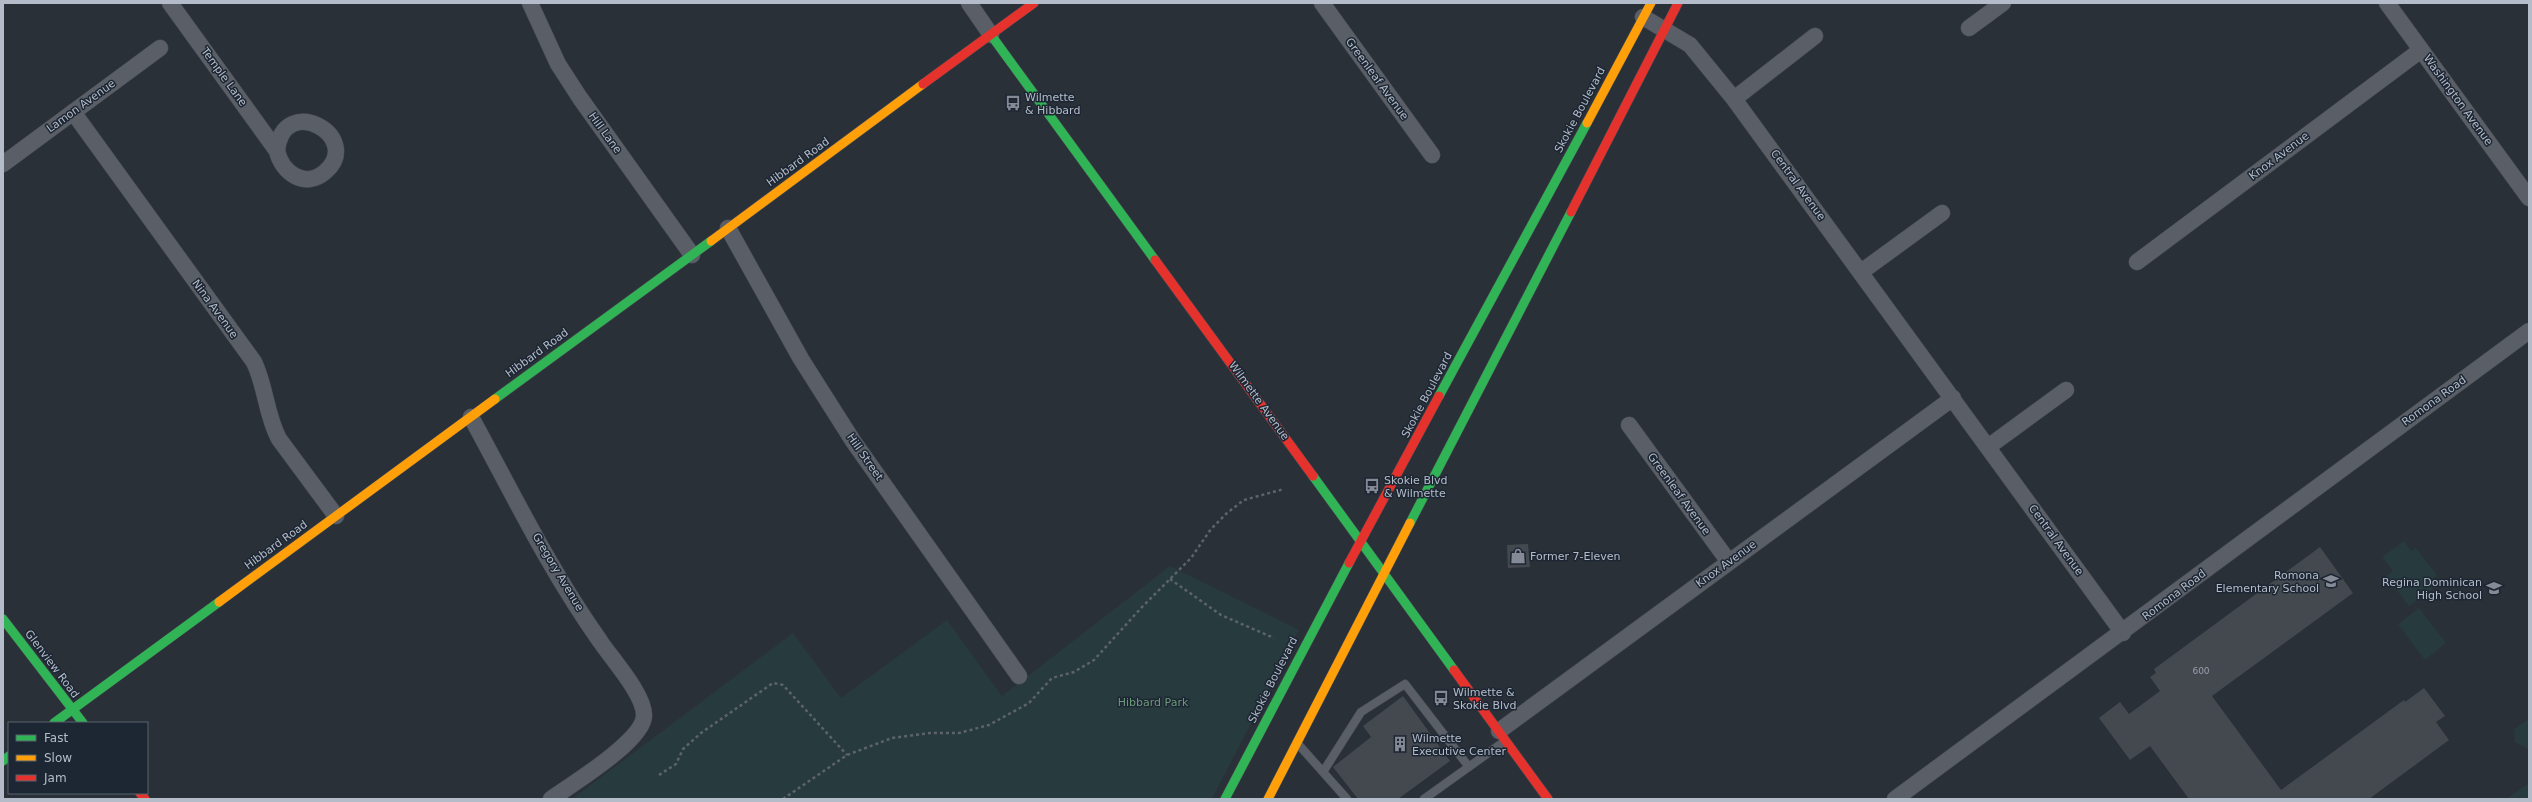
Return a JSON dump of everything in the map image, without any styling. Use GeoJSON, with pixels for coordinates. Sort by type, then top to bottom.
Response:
{"type":"FeatureCollection","features":[{"type":"Feature","properties":{"kind":"street","name":"Temple Lane"},"geometry":{"type":"LineString","coordinates":[[170,3],[277,152]]}},
{"type":"Feature","properties":{"kind":"street","name":"Hill Lane"},"geometry":{"type":"LineString","coordinates":[[530,3],[558,64],[580,98],[692,255]]}},
{"type":"Feature","properties":{"kind":"street","name":"Wilmette Avenue"},"geometry":{"type":"LineString","coordinates":[[969,3],[1548,799]]}},
{"type":"Feature","properties":{"kind":"street","name":"Hibbard Road"},"geometry":{"type":"LineString","coordinates":[[55,722],[1034,3]]}},
{"type":"Feature","properties":{"kind":"street","name":"Greenleaf Avenue"},"geometry":{"type":"LineString","coordinates":[[1322,3],[1432,155]]}},
{"type":"Feature","properties":{"kind":"street","name":"Skokie Boulevard"},"geometry":{"type":"LineString","coordinates":[[1225,799],[1360,541],[1651,3]]}},
{"type":"Feature","properties":{"kind":"street"},"geometry":{"type":"LineString","coordinates":[[1268,799],[1678,3]]}},
{"type":"Feature","properties":{"kind":"street"},"geometry":{"type":"LineString","coordinates":[[1968,28],[2003,3]]}},
{"type":"Feature","properties":{"kind":"street","name":"Washington Avenue"},"geometry":{"type":"LineString","coordinates":[[2386,3],[2422,50],[2529,198]]}},
{"type":"Feature","properties":{"kind":"street","name":"Central Avenue"},"geometry":{"type":"LineString","coordinates":[[1643,17],[1690,45],[1734,98],[2123,633]]}},
{"type":"Feature","properties":{"kind":"street"},"geometry":{"type":"LineString","coordinates":[[1734,98],[1815,36]]}},
{"type":"Feature","properties":{"kind":"street","name":"Lamon Avenue"},"geometry":{"type":"LineString","coordinates":[[3,164],[160,48]]}},
{"type":"Feature","properties":{"kind":"street","name":"Knox Avenue"},"geometry":{"type":"LineString","coordinates":[[2137,262],[2422,50]]}},
{"type":"Feature","properties":{"kind":"street","name":"Nina Avenue"},"geometry":{"type":"LineString","coordinates":[[73,112],[254,362],[259,372],[272,426],[278,439],[336,516]]}},
{"type":"Feature","properties":{"kind":"street"},"geometry":{"type":"LineString","coordinates":[[1861,272],[1942,213]]}},
{"type":"Feature","properties":{"kind":"street","name":"Hill Street"},"geometry":{"type":"LineString","coordinates":[[728,228],[801,359],[853,441],[1019,676]]}},
{"type":"Feature","properties":{"kind":"street","name":"Romona Road"},"geometry":{"type":"LineString","coordinates":[[1895,799],[2123,633],[2529,331]]}},
{"type":"Feature","properties":{"kind":"street"},"geometry":{"type":"LineString","coordinates":[[1988,447],[2066,390]]}},
{"type":"Feature","properties":{"kind":"street","name":"Knox Avenue"},"geometry":{"type":"LineString","coordinates":[[1503,736],[1729,562],[1953,398]]}},
{"type":"Feature","properties":{"kind":"street","name":"Gregory Avenue"},"geometry":{"type":"LineString","coordinates":[[471,417],[556,572],[598,638],[638,696],[644,716],[641,725],[629,742],[551,799]]}},
{"type":"Feature","properties":{"kind":"street","name":"Greenleaf Avenue"},"geometry":{"type":"LineString","coordinates":[[1629,425],[1729,562]]}},
{"type":"Feature","properties":{"kind":"street","name":"Glenview Road"},"geometry":{"type":"LineString","coordinates":[[3,619],[82,722]]}},
{"type":"Feature","properties":{"kind":"lane"},"geometry":{"type":"LineString","coordinates":[[1323,772],[1361,712],[1405,684],[1469,767]]}},
{"type":"Feature","properties":{"kind":"lane"},"geometry":{"type":"LineString","coordinates":[[1424,799],[1469,767],[1503,736]]}},
{"type":"Feature","properties":{"kind":"lane"},"geometry":{"type":"LineString","coordinates":[[1297,743],[1347,799]]}},
{"type":"Feature","properties":{"kind":"path"},"geometry":{"type":"LineString","coordinates":[[783,799],[847,754],[892,738],[930,733],[958,733],[989,725],[1029,703],[1052,678],[1074,672],[1094,660],[1191,558],[1211,529],[1228,513],[1244,500],[1284,489]]}},
{"type":"Feature","properties":{"kind":"path"},"geometry":{"type":"LineString","coordinates":[[1170,579],[1221,615],[1274,638]]}},
{"type":"Feature","properties":{"kind":"path"},"geometry":{"type":"LineString","coordinates":[[659,775],[676,764],[683,749],[701,733],[773,684],[783,685],[847,754]]}},
{"type":"Feature","properties":{"kind":"green space"},"geometry":{"type":"Polygon","coordinates":[[[2404,541],[2411,551],[2416,548],[2437,575],[2428,583],[2432,589],[2409,606],[2386,576],[2393,571],[2382,557],[2404,541]]]}},
{"type":"Feature","properties":{"kind":"green space","name":"Hibbard Park"},"geometry":{"type":"Polygon","coordinates":[[[1170,566],[1299,630],[1212,799],[572,799],[793,633],[841,698],[947,620],[1002,696],[1170,566]]]}},
{"type":"Feature","properties":{"kind":"green space"},"geometry":{"type":"Polygon","coordinates":[[[2419,608],[2446,643],[2425,660],[2398,624],[2419,608]]]}},
{"type":"Feature","properties":{"kind":"green space"},"geometry":{"type":"Polygon","coordinates":[[[2529,719],[2529,749],[2515,742],[2514,729],[2529,719]]]}},
{"type":"Feature","properties":{"kind":"green space"},"geometry":{"type":"Polygon","coordinates":[[[2529,783],[2529,799],[2506,799],[2529,783]]]}},
{"type":"Feature","properties":{"kind":"building","name":"Former 7-Eleven"},"geometry":{"type":"Polygon","coordinates":[[[1528,544],[1530,567],[1508,568],[1507,545],[1528,544]]]}},
{"type":"Feature","properties":{"kind":"building"},"geometry":{"type":"Polygon","coordinates":[[[2320,547],[2353,593],[2212,696],[2281,790],[2404,700],[2405,702],[2424,688],[2445,716],[2436,722],[2449,740],[2369,799],[2189,799],[2150,746],[2130,760],[2099,718],[2120,702],[2129,714],[2160,691],[2150,677],[2156,673],[2154,669],[2320,547]]]}},
{"type":"Feature","properties":{"kind":"building","name":"Wilmette Executive Center"},"geometry":{"type":"Polygon","coordinates":[[[1403,696],[1450,761],[1398,799],[1358,799],[1333,767],[1371,737],[1363,726],[1403,696]]]}},
{"type":"Feature","properties":{"kind":"traffic: fast"},"geometry":{"type":"LineString","coordinates":[[991,35],[1155,260]]}},
{"type":"Feature","properties":{"kind":"traffic: fast"},"geometry":{"type":"LineString","coordinates":[[1439,396],[1587,123]]}},
{"type":"Feature","properties":{"kind":"traffic: fast"},"geometry":{"type":"LineString","coordinates":[[1410,523],[1571,212]]}},
{"type":"Feature","properties":{"kind":"traffic: fast"},"geometry":{"type":"LineString","coordinates":[[495,399],[711,241]]}},
{"type":"Feature","properties":{"kind":"traffic: fast"},"geometry":{"type":"LineString","coordinates":[[1313,476],[1454,670]]}},
{"type":"Feature","properties":{"kind":"traffic: fast"},"geometry":{"type":"LineString","coordinates":[[1225,799],[1349,563]]}},
{"type":"Feature","properties":{"kind":"traffic: fast"},"geometry":{"type":"LineString","coordinates":[[55,722],[219,602]]}},
{"type":"Feature","properties":{"kind":"traffic: fast"},"geometry":{"type":"LineString","coordinates":[[3,619],[82,722]]}},
{"type":"Feature","properties":{"kind":"traffic: fast"},"geometry":{"type":"LineString","coordinates":[[3,761],[8,757]]}},
{"type":"Feature","properties":{"kind":"traffic: slow"},"geometry":{"type":"LineString","coordinates":[[1587,123],[1651,3]]}},
{"type":"Feature","properties":{"kind":"traffic: slow"},"geometry":{"type":"LineString","coordinates":[[711,241],[923,84]]}},
{"type":"Feature","properties":{"kind":"traffic: slow"},"geometry":{"type":"LineString","coordinates":[[219,602],[495,399]]}},
{"type":"Feature","properties":{"kind":"traffic: slow"},"geometry":{"type":"LineString","coordinates":[[1268,799],[1410,523]]}},
{"type":"Feature","properties":{"kind":"traffic: jam"},"geometry":{"type":"LineString","coordinates":[[923,84],[1034,3]]}},
{"type":"Feature","properties":{"kind":"traffic: jam"},"geometry":{"type":"LineString","coordinates":[[1571,212],[1678,3]]}},
{"type":"Feature","properties":{"kind":"traffic: jam"},"geometry":{"type":"LineString","coordinates":[[1155,260],[1313,476]]}},
{"type":"Feature","properties":{"kind":"traffic: jam"},"geometry":{"type":"LineString","coordinates":[[1349,563],[1439,396]]}},
{"type":"Feature","properties":{"kind":"traffic: jam"},"geometry":{"type":"LineString","coordinates":[[1454,670],[1548,799]]}},
{"type":"Feature","properties":{"kind":"traffic: jam"},"geometry":{"type":"LineString","coordinates":[[141,794],[145,799]]}},
{"type":"Feature","properties":{"kind":"place","name":"Wilmette & Hibbard"},"geometry":{"type":"Point","coordinates":[1013,103]}},
{"type":"Feature","properties":{"kind":"place","name":"Skokie Blvd & Wilmette"},"geometry":{"type":"Point","coordinates":[1372,486]}},
{"type":"Feature","properties":{"kind":"place","name":"Former 7-Eleven"},"geometry":{"type":"Point","coordinates":[1518,556]}},
{"type":"Feature","properties":{"kind":"place","name":"Romona Elementary School"},"geometry":{"type":"Point","coordinates":[2331,581]}},
{"type":"Feature","properties":{"kind":"place","name":"Regina Dominican High School"},"geometry":{"type":"Point","coordinates":[2494,588]}},
{"type":"Feature","properties":{"kind":"place","name":"Wilmette & Skokie Blvd"},"geometry":{"type":"Point","coordinates":[1441,698]}},
{"type":"Feature","properties":{"kind":"place","name":"Wilmette Executive Center"},"geometry":{"type":"Point","coordinates":[1400,744]}}]}
